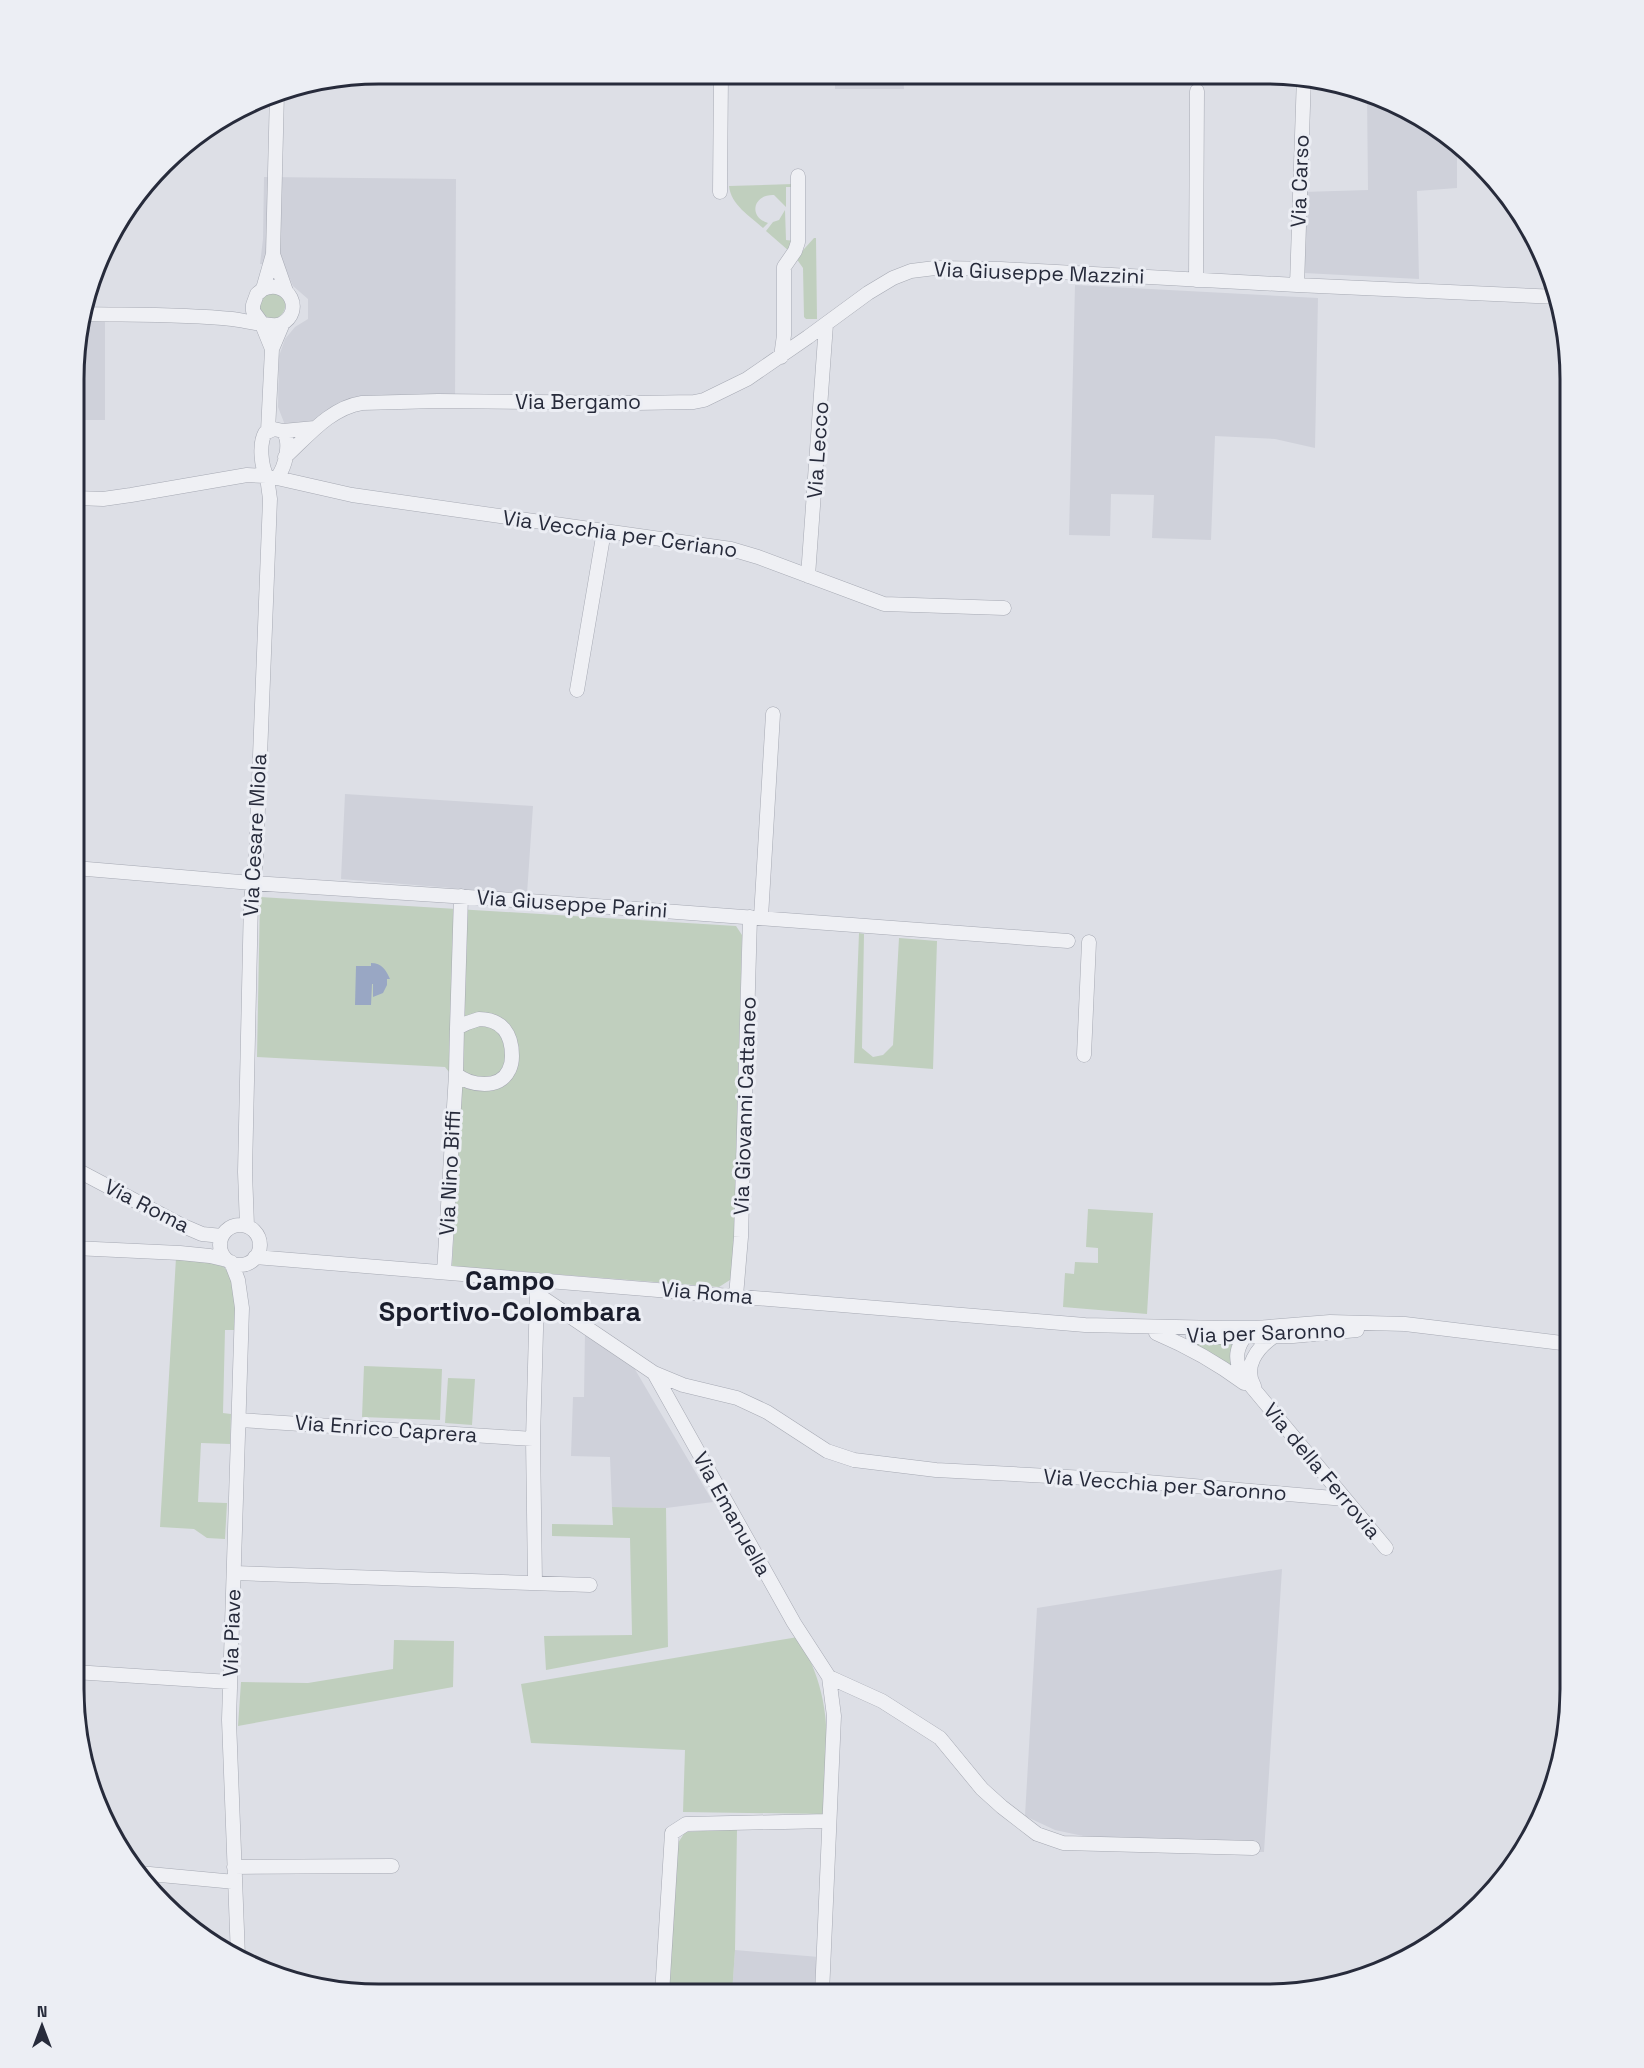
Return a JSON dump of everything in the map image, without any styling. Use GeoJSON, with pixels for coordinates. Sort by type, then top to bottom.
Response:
{"type":"FeatureCollection","features":[{"type":"Feature","properties":{"kind":"street"},"geometry":{"type":"LineString","coordinates":[[720,192],[721,84]]}},
{"type":"Feature","properties":{"kind":"street","name":"Via Carso"},"geometry":{"type":"LineString","coordinates":[[1297,285],[1304,87]]}},
{"type":"Feature","properties":{"kind":"street"},"geometry":{"type":"LineString","coordinates":[[1196,280],[1197,91]]}},
{"type":"Feature","properties":{"kind":"street"},"geometry":{"type":"LineString","coordinates":[[263,289],[273,254],[277,102]]}},
{"type":"Feature","properties":{"kind":"street"},"geometry":{"type":"LineString","coordinates":[[781,357],[784,335],[784,267],[798,242],[798,176]]}},
{"type":"Feature","properties":{"kind":"street"},"geometry":{"type":"LineString","coordinates":[[92,314],[223,318],[261,322],[272,326],[283,323],[288,319],[293,308],[273,254]]}},
{"type":"Feature","properties":{"kind":"street","name":"Via Giuseppe Mazzini"},"geometry":{"type":"LineString","coordinates":[[826,324],[868,292],[893,278],[911,271],[934,268],[1002,268],[1196,280],[1548,296]]}},
{"type":"Feature","properties":{"kind":"street"},"geometry":{"type":"LineString","coordinates":[[272,349],[261,322],[256,317],[253,305],[257,294],[263,289],[276,286],[286,291]]}},
{"type":"Feature","properties":{"kind":"street"},"geometry":{"type":"LineString","coordinates":[[223,318],[253,305]]}},
{"type":"Feature","properties":{"kind":"street"},"geometry":{"type":"LineString","coordinates":[[274,471],[287,439],[277,430],[270,395],[272,349],[283,323]]}},
{"type":"Feature","properties":{"kind":"street","name":"Via Bergamo"},"geometry":{"type":"LineString","coordinates":[[84,498],[103,499],[274,471],[315,428],[353,404],[372,402],[694,402],[704,400],[734,387],[781,357],[826,324]]}},
{"type":"Feature","properties":{"kind":"street","name":"Via Lecco"},"geometry":{"type":"LineString","coordinates":[[808,576],[826,324]]}},
{"type":"Feature","properties":{"kind":"street","name":"Via Bergamo"},"geometry":{"type":"LineString","coordinates":[[277,430],[315,428]]}},
{"type":"Feature","properties":{"kind":"street"},"geometry":{"type":"LineString","coordinates":[[274,471],[262,442],[264,435],[277,430]]}},
{"type":"Feature","properties":{"kind":"street","name":"Via Vecchia per Ceriano"},"geometry":{"type":"LineString","coordinates":[[274,471],[301,484],[352,495],[731,549],[884,604],[1004,608]]}},
{"type":"Feature","properties":{"kind":"street","name":"Via Cesare Miola"},"geometry":{"type":"LineString","coordinates":[[241,1226],[245,1172],[244,969],[256,859],[270,499],[274,471]]}},
{"type":"Feature","properties":{"kind":"street"},"geometry":{"type":"LineString","coordinates":[[577,690],[604,531]]}},
{"type":"Feature","properties":{"kind":"street","name":"Via Giovanni Cattaneo"},"geometry":{"type":"LineString","coordinates":[[736,1296],[741,1236],[755,917],[773,714]]}},
{"type":"Feature","properties":{"kind":"street","name":"Via Giuseppe Parini"},"geometry":{"type":"LineString","coordinates":[[84,869],[252,883],[461,896],[1068,941]]}},
{"type":"Feature","properties":{"kind":"street","name":"Via Nino Biffi"},"geometry":{"type":"LineString","coordinates":[[444,1272],[456,1074],[461,896]]}},
{"type":"Feature","properties":{"kind":"street"},"geometry":{"type":"LineString","coordinates":[[1084,1055],[1089,942]]}},
{"type":"Feature","properties":{"kind":"street","name":"Via Nino Biffi"},"geometry":{"type":"LineString","coordinates":[[456,1074],[463,1080],[475,1084],[489,1084],[498,1081],[509,1071],[512,1062],[511,1044],[508,1034],[501,1025],[479,1019],[457,1029]]}},
{"type":"Feature","properties":{"kind":"street","name":"Via Roma"},"geometry":{"type":"LineString","coordinates":[[84,1174],[181,1225],[202,1234],[222,1236]]}},
{"type":"Feature","properties":{"kind":"street"},"geometry":{"type":"LineString","coordinates":[[84,1248],[180,1253],[229,1261],[239,1265],[254,1255],[254,1231],[241,1226],[226,1230],[220,1247],[229,1261]]}},
{"type":"Feature","properties":{"kind":"street","name":"Via Roma"},"geometry":{"type":"LineString","coordinates":[[254,1255],[289,1260],[444,1272],[538,1287],[736,1296],[1054,1322]]}},
{"type":"Feature","properties":{"kind":"street","name":"Via Piave"},"geometry":{"type":"LineString","coordinates":[[242,1308],[254,1255]]}},
{"type":"Feature","properties":{"kind":"street","name":"Via Piave"},"geometry":{"type":"LineString","coordinates":[[229,1261],[238,1280],[242,1308],[230,1749],[238,1947]]}},
{"type":"Feature","properties":{"kind":"street"},"geometry":{"type":"LineString","coordinates":[[535,1583],[534,1438],[538,1287]]}},
{"type":"Feature","properties":{"kind":"street","name":"Via Vecchia per Saronno"},"geometry":{"type":"LineString","coordinates":[[538,1287],[654,1372],[683,1385],[737,1398],[767,1412],[826,1451],[854,1460],[985,1474],[1124,1480],[1345,1499]]}},
{"type":"Feature","properties":{"kind":"street","name":"Via per Saronno"},"geometry":{"type":"LineString","coordinates":[[1054,1322],[1191,1337],[1244,1338],[1329,1333],[1394,1324]]}},
{"type":"Feature","properties":{"kind":"street","name":"Via per Saronno"},"geometry":{"type":"LineString","coordinates":[[1102,1326],[1256,1328],[1330,1322],[1394,1324],[1447,1328],[1560,1343]]}},
{"type":"Feature","properties":{"kind":"street"},"geometry":{"type":"LineString","coordinates":[[1244,1338],[1256,1328]]}},
{"type":"Feature","properties":{"kind":"street","name":"Via della Ferrovia"},"geometry":{"type":"LineString","coordinates":[[1156,1333],[1215,1361],[1258,1394]]}},
{"type":"Feature","properties":{"kind":"street","name":"Via della Ferrovia"},"geometry":{"type":"LineString","coordinates":[[1258,1394],[1250,1379],[1252,1360],[1258,1350],[1273,1337]]}},
{"type":"Feature","properties":{"kind":"street","name":"Via della Ferrovia"},"geometry":{"type":"LineString","coordinates":[[1244,1338],[1236,1357],[1242,1375],[1386,1548]]}},
{"type":"Feature","properties":{"kind":"street","name":"Via Emanuella"},"geometry":{"type":"LineString","coordinates":[[654,1372],[771,1585],[829,1677]]}},
{"type":"Feature","properties":{"kind":"street","name":"Via Enrico Caprera"},"geometry":{"type":"LineString","coordinates":[[238,1420],[534,1438]]}},
{"type":"Feature","properties":{"kind":"street"},"geometry":{"type":"LineString","coordinates":[[234,1573],[590,1585]]}},
{"type":"Feature","properties":{"kind":"street"},"geometry":{"type":"LineString","coordinates":[[84,1673],[231,1682]]}},
{"type":"Feature","properties":{"kind":"street"},"geometry":{"type":"LineString","coordinates":[[822,1984],[834,1716],[829,1677]]}},
{"type":"Feature","properties":{"kind":"street"},"geometry":{"type":"LineString","coordinates":[[829,1677],[882,1701],[939,1738],[982,1789],[1037,1834],[1063,1844],[1253,1848]]}},
{"type":"Feature","properties":{"kind":"street"},"geometry":{"type":"LineString","coordinates":[[663,1984],[672,1833],[686,1824],[828,1821]]}},
{"type":"Feature","properties":{"kind":"street"},"geometry":{"type":"LineString","coordinates":[[234,1867],[392,1866]]}},
{"type":"Feature","properties":{"kind":"street"},"geometry":{"type":"LineString","coordinates":[[149,1874],[235,1882]]}},
{"type":"Feature","properties":{"kind":"shaded area"},"geometry":{"type":"Polygon","coordinates":[[[835,84],[904,84],[904,89],[835,89],[835,84]]]}},
{"type":"Feature","properties":{"kind":"shaded area"},"geometry":{"type":"Polygon","coordinates":[[[1367,102],[1395,114],[1429,134],[1457,155],[1457,188],[1417,191],[1419,279],[1304,273],[1303,192],[1368,190],[1367,102]]]}},
{"type":"Feature","properties":{"kind":"shaded area"},"geometry":{"type":"Polygon","coordinates":[[[264,177],[456,179],[455,406],[372,406],[346,412],[320,429],[285,425],[278,407],[279,356],[285,339],[295,327],[308,319],[308,299],[293,286],[284,265],[260,264],[263,239],[264,177]]]}},
{"type":"Feature","properties":{"kind":"shaded area"},"geometry":{"type":"Polygon","coordinates":[[[1075,285],[1318,298],[1315,448],[1275,439],[1215,436],[1211,540],[1152,538],[1154,495],[1111,494],[1110,536],[1069,535],[1075,285]]]}},
{"type":"Feature","properties":{"kind":"shaded area"},"geometry":{"type":"Polygon","coordinates":[[[90,320],[105,320],[105,420],[84,420],[85,360],[90,320]]]}},
{"type":"Feature","properties":{"kind":"shaded area"},"geometry":{"type":"Polygon","coordinates":[[[345,794],[533,806],[527,894],[341,879],[345,794]]]}},
{"type":"Feature","properties":{"kind":"shaded area"},"geometry":{"type":"Polygon","coordinates":[[[585,1333],[633,1366],[713,1502],[666,1508],[612,1507],[610,1457],[571,1456],[573,1397],[584,1397],[585,1333]]]}},
{"type":"Feature","properties":{"kind":"shaded area"},"geometry":{"type":"Polygon","coordinates":[[[1282,1569],[1264,1852],[1149,1850],[1055,1830],[1025,1816],[1037,1608],[1282,1569]]]}},
{"type":"Feature","properties":{"kind":"shaded area"},"geometry":{"type":"Polygon","coordinates":[[[735,1950],[819,1957],[817,1984],[733,1984],[735,1950]]]}},
{"type":"Feature","properties":{"kind":"green space"},"geometry":{"type":"Polygon","coordinates":[[[793,184],[793,187],[786,187],[786,207],[774,195],[761,198],[758,202],[756,211],[758,216],[768,223],[763,228],[737,204],[729,186],[793,184]]]}},
{"type":"Feature","properties":{"kind":"green space"},"geometry":{"type":"Polygon","coordinates":[[[785,210],[786,240],[794,241],[789,251],[766,231],[773,222],[779,220],[785,210]]]}},
{"type":"Feature","properties":{"kind":"green space"},"geometry":{"type":"Polygon","coordinates":[[[816,238],[817,319],[806,319],[804,317],[803,268],[796,258],[816,238]]]}},
{"type":"Feature","properties":{"kind":"green space"},"geometry":{"type":"Polygon","coordinates":[[[268,291],[285,297],[283,313],[279,317],[269,318],[260,309],[258,301],[268,291]]]}},
{"type":"Feature","properties":{"kind":"green space"},"geometry":{"type":"Polygon","coordinates":[[[260,897],[736,926],[742,935],[733,1278],[719,1287],[452,1266],[462,1088],[445,1067],[257,1057],[260,897]]]}},
{"type":"Feature","properties":{"kind":"green space"},"geometry":{"type":"Polygon","coordinates":[[[859,933],[864,934],[862,1048],[873,1057],[883,1055],[893,1045],[899,938],[937,941],[933,1069],[854,1063],[859,933]]]}},
{"type":"Feature","properties":{"kind":"green space"},"geometry":{"type":"Polygon","coordinates":[[[1088,1209],[1153,1213],[1147,1314],[1063,1307],[1065,1273],[1074,1274],[1075,1262],[1098,1263],[1098,1248],[1086,1247],[1088,1209]]]}},
{"type":"Feature","properties":{"kind":"green space"},"geometry":{"type":"Polygon","coordinates":[[[176,1258],[214,1262],[230,1274],[236,1291],[235,1330],[225,1330],[223,1413],[231,1414],[230,1444],[201,1443],[198,1502],[227,1503],[225,1539],[207,1538],[194,1529],[160,1527],[176,1258]]]}},
{"type":"Feature","properties":{"kind":"green space"},"geometry":{"type":"Polygon","coordinates":[[[1194,1343],[1234,1344],[1235,1369],[1194,1345],[1194,1343]]]}},
{"type":"Feature","properties":{"kind":"green space"},"geometry":{"type":"Polygon","coordinates":[[[364,1366],[442,1369],[440,1420],[362,1417],[364,1366]]]}},
{"type":"Feature","properties":{"kind":"green space"},"geometry":{"type":"Polygon","coordinates":[[[448,1378],[475,1379],[472,1425],[445,1423],[448,1378]]]}},
{"type":"Feature","properties":{"kind":"green space"},"geometry":{"type":"Polygon","coordinates":[[[612,1507],[666,1508],[668,1647],[546,1670],[544,1636],[632,1635],[630,1538],[552,1536],[552,1524],[613,1525],[612,1507]]]}},
{"type":"Feature","properties":{"kind":"green space"},"geometry":{"type":"Polygon","coordinates":[[[798,1637],[810,1660],[823,1702],[827,1744],[824,1814],[683,1812],[685,1750],[531,1743],[521,1684],[798,1637]]]}},
{"type":"Feature","properties":{"kind":"green space"},"geometry":{"type":"Polygon","coordinates":[[[394,1640],[454,1641],[453,1687],[238,1726],[241,1682],[308,1683],[393,1669],[394,1640]]]}},
{"type":"Feature","properties":{"kind":"green space"},"geometry":{"type":"Polygon","coordinates":[[[737,1829],[733,1984],[668,1984],[678,1843],[685,1832],[737,1829]]]}},
{"type":"Feature","properties":{"kind":"water"},"geometry":{"type":"Polygon","coordinates":[[[371,963],[383,968],[390,979],[387,979],[383,993],[373,997],[372,984],[371,1005],[355,1005],[356,966],[371,966],[371,963]]]}},
{"type":"Feature","properties":{"kind":"district","name":"Campo Sportivo-Colombara"},"geometry":{"type":"Point","coordinates":[510,1296]}}]}
